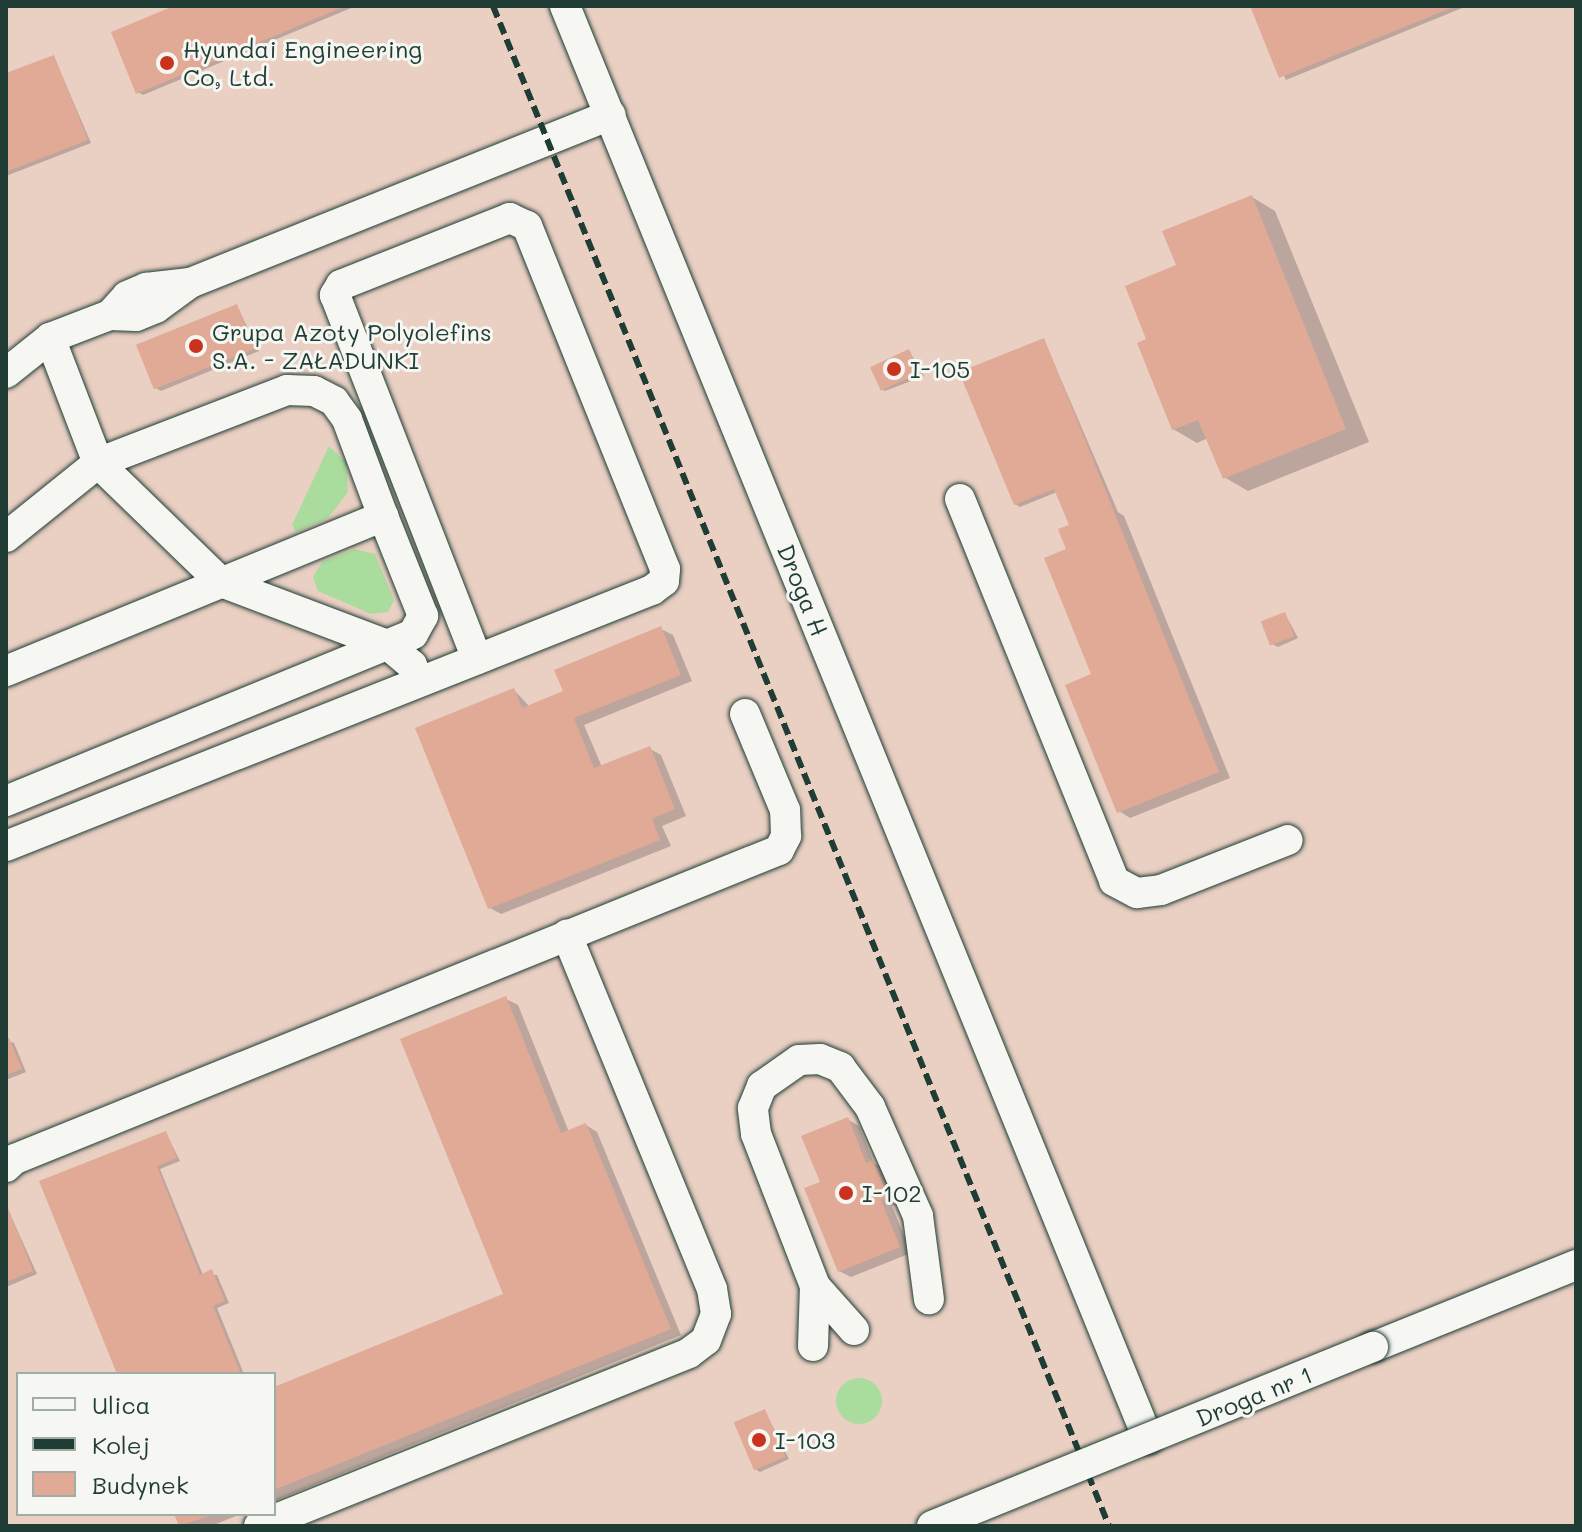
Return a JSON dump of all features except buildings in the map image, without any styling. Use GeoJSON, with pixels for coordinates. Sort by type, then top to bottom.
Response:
{"type":"FeatureCollection","features":[{"type":"Feature","properties":{"kind":"lane","name":"Droga H"},"geometry":{"type":"LineString","coordinates":[[565,6],[1148,1439]]}},
{"type":"Feature","properties":{"kind":"lane"},"geometry":{"type":"LineString","coordinates":[[6,373],[50,338],[110,315],[127,296],[146,288],[190,283],[611,115]]}},
{"type":"Feature","properties":{"kind":"lane"},"geometry":{"type":"LineString","coordinates":[[6,846],[477,659],[664,581],[665,569],[527,226],[510,218],[341,285],[335,295],[477,659]]}},
{"type":"Feature","properties":{"kind":"lane"},"geometry":{"type":"LineString","coordinates":[[50,338],[98,463],[221,582],[388,645],[412,665],[419,682]]}},
{"type":"Feature","properties":{"kind":"lane"},"geometry":{"type":"LineString","coordinates":[[6,537],[98,463],[287,390],[314,391],[334,401],[347,419],[423,616],[421,628],[388,645],[6,801]]}},
{"type":"Feature","properties":{"kind":"lane"},"geometry":{"type":"LineString","coordinates":[[960,499],[1114,881],[1137,893],[1161,890],[1288,840]]}},
{"type":"Feature","properties":{"kind":"lane"},"geometry":{"type":"LineString","coordinates":[[6,671],[383,516]]}},
{"type":"Feature","properties":{"kind":"lane"},"geometry":{"type":"LineString","coordinates":[[9,1161],[779,850],[786,836],[785,810],[745,714]]}},
{"type":"Feature","properties":{"kind":"lane"},"geometry":{"type":"LineString","coordinates":[[259,1526],[689,1353],[706,1340],[716,1314],[712,1289],[567,935]]}},
{"type":"Feature","properties":{"kind":"lane"},"geometry":{"type":"LineString","coordinates":[[854,1330],[815,1286],[756,1134],[753,1108],[762,1086],[779,1069],[799,1060],[820,1059],[840,1067],[870,1107],[918,1216],[929,1299]]}},
{"type":"Feature","properties":{"kind":"lane","name":"Droga nr 1"},"geometry":{"type":"LineString","coordinates":[[932,1526],[1576,1265]]}},
{"type":"Feature","properties":{"kind":"lane"},"geometry":{"type":"LineString","coordinates":[[813,1346],[815,1286]]}},
{"type":"Feature","properties":{"kind":"shaded area"},"geometry":{"type":"Polygon","coordinates":[[[6,6],[1576,6],[1576,1526],[6,1526],[6,6]]]}},
{"type":"Feature","properties":{"kind":"green space"},"geometry":{"type":"Polygon","coordinates":[[[329,446],[346,462],[348,492],[328,518],[296,532],[292,525],[329,446]]]}},
{"type":"Feature","properties":{"kind":"green space"},"geometry":{"type":"Polygon","coordinates":[[[355,549],[375,554],[394,600],[388,612],[371,614],[318,591],[313,577],[322,562],[355,549]]]}},
{"type":"Feature","properties":{"kind":"green space"},"geometry":{"type":"Polygon","coordinates":[[[859,1378],[875,1385],[882,1401],[875,1417],[859,1424],[843,1417],[836,1401],[843,1385],[859,1378]]]}},
{"type":"Feature","properties":{"kind":"railway"},"geometry":{"type":"LineString","coordinates":[[493,6],[1109,1526]]}},
{"type":"Feature","properties":{"kind":"place","name":"Hyundai Engineering Co, Ltd."},"geometry":{"type":"Point","coordinates":[167,63]}},
{"type":"Feature","properties":{"kind":"place","name":"Grupa Azoty Polyolefins S.A. - ZAŁADUNKI"},"geometry":{"type":"Point","coordinates":[196,346]}},
{"type":"Feature","properties":{"kind":"place","name":"I-105"},"geometry":{"type":"Point","coordinates":[894,369]}},
{"type":"Feature","properties":{"kind":"place","name":"I-102"},"geometry":{"type":"Point","coordinates":[846,1193]}},
{"type":"Feature","properties":{"kind":"place","name":"I-103"},"geometry":{"type":"Point","coordinates":[759,1440]}}]}
